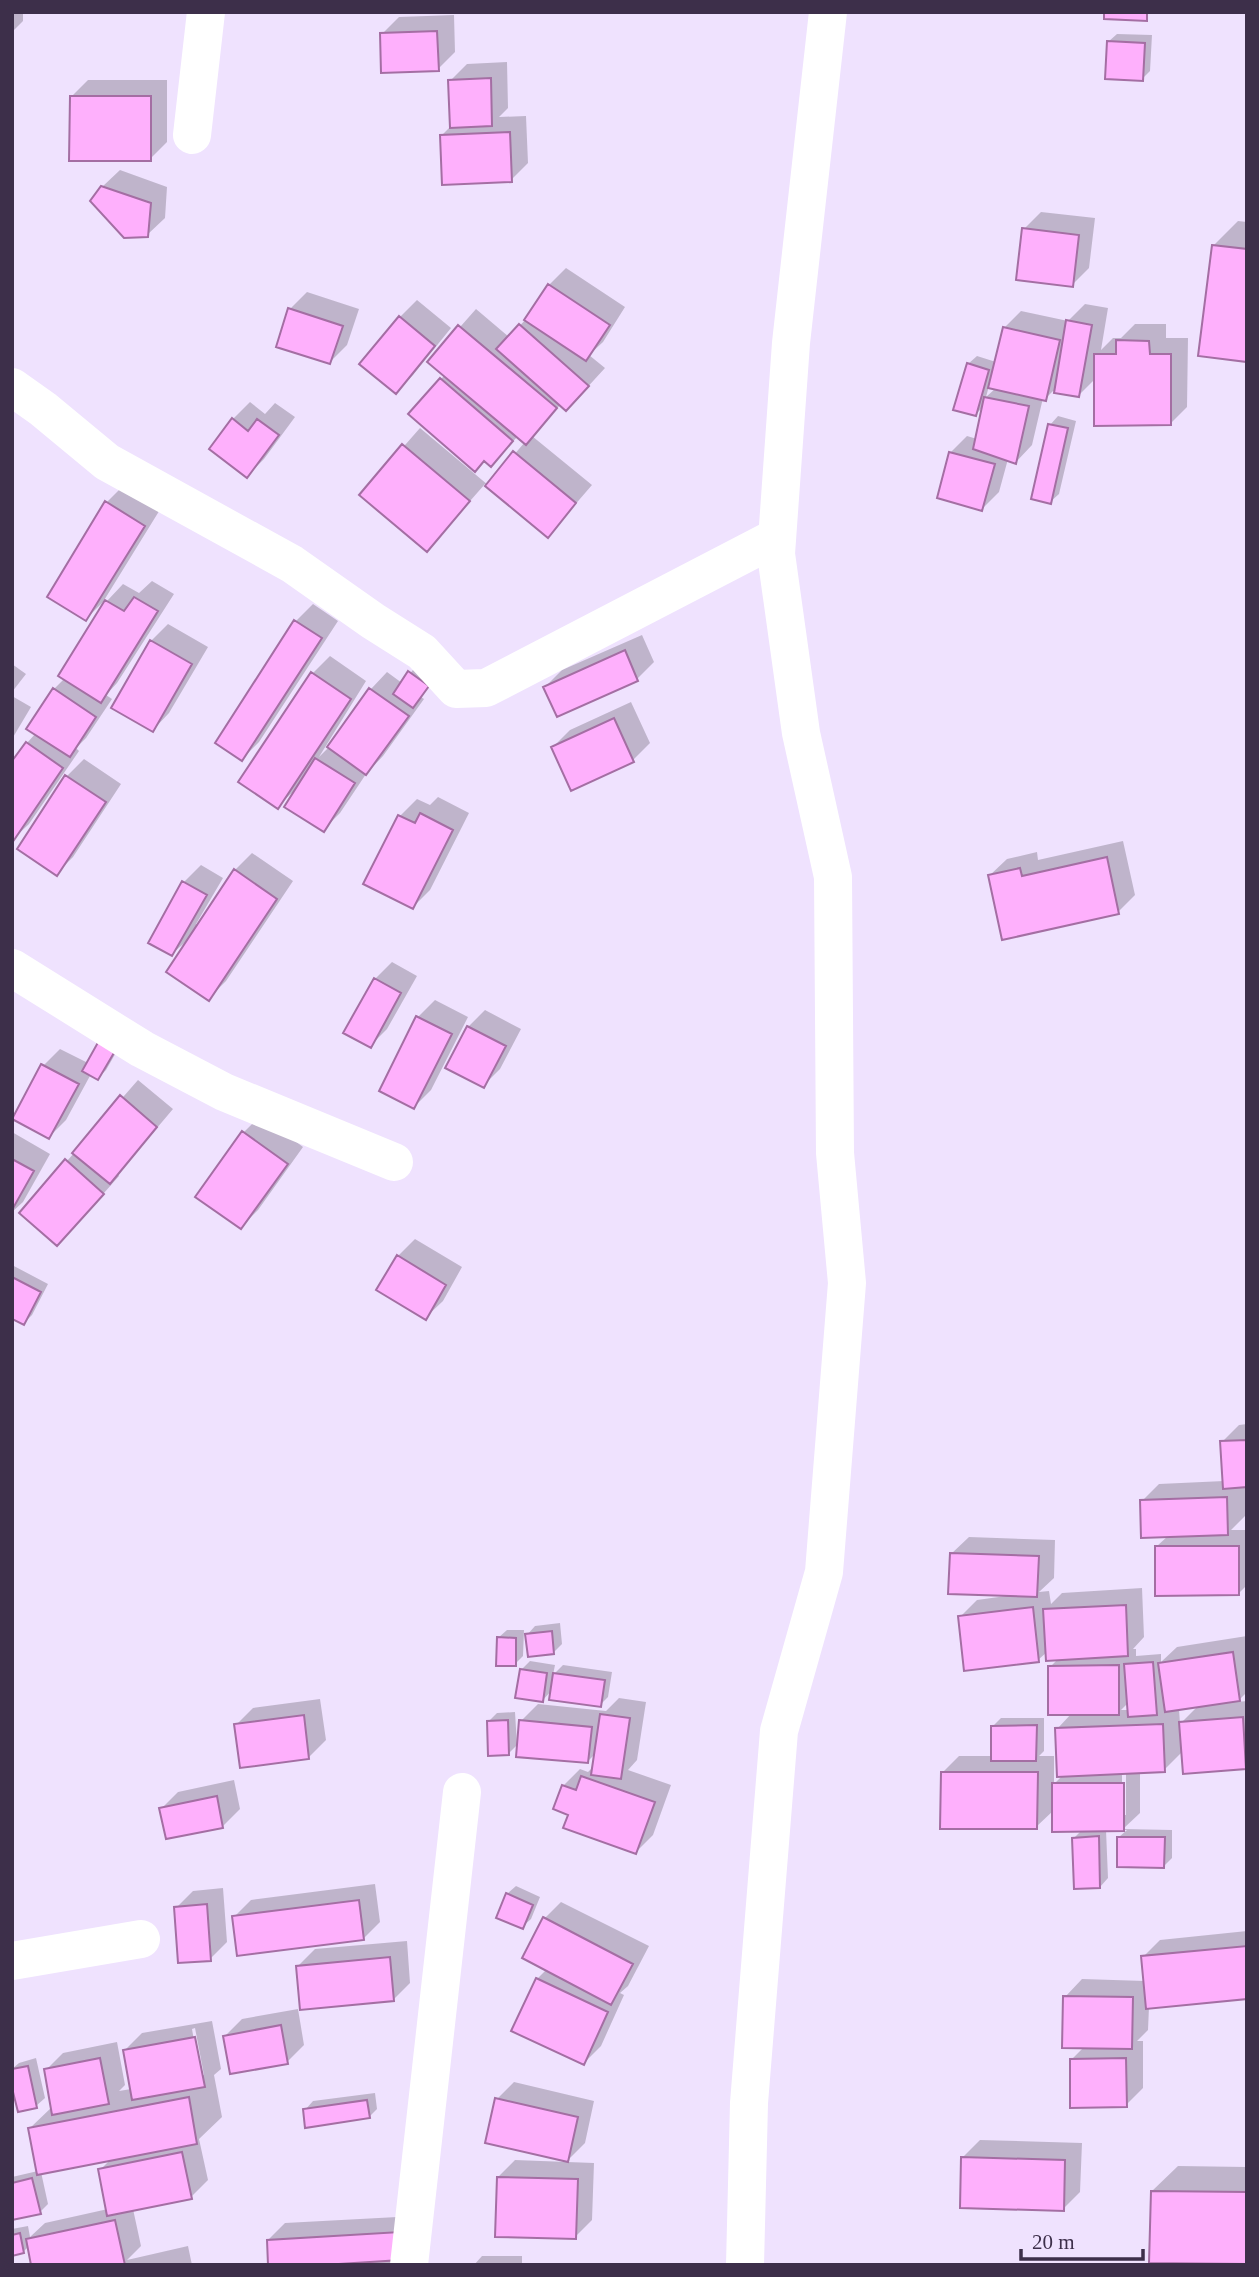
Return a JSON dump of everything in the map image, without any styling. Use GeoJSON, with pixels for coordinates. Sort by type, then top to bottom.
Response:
{"type":"FeatureCollection","features":[{"type":"Feature","properties":{"kind":"street"},"geometry":{"type":"LineString","coordinates":[[192,135],[206,12]]}},
{"type":"Feature","properties":{"kind":"street"},"geometry":{"type":"LineString","coordinates":[[746,2265],[749,2103],[779,1731],[824,1572],[847,1283],[835,1153],[833,877],[801,733],[776,554],[791,343],[828,12]]}},
{"type":"Feature","properties":{"kind":"street"},"geometry":{"type":"LineString","coordinates":[[12,387],[107,462],[292,564],[422,652],[456,689],[486,688],[777,537]]}},
{"type":"Feature","properties":{"kind":"street"},"geometry":{"type":"LineString","coordinates":[[12,968],[142,1049],[224,1092],[394,1162]]}},
{"type":"Feature","properties":{"kind":"street"},"geometry":{"type":"LineString","coordinates":[[409,2265],[462,1792]]}},
{"type":"Feature","properties":{"kind":"street"},"geometry":{"type":"LineString","coordinates":[[12,1961],[141,1938]]}},
{"type":"Feature","properties":{"kind":"building"},"geometry":{"type":"Polygon","coordinates":[[[1104,12],[1147,12],[1147,21],[1104,19],[1104,12]]]}},
{"type":"Feature","properties":{"kind":"building"},"geometry":{"type":"Polygon","coordinates":[[[437,31],[439,71],[381,73],[380,33],[437,31]]]}},
{"type":"Feature","properties":{"kind":"building"},"geometry":{"type":"Polygon","coordinates":[[[1107,41],[1145,43],[1143,81],[1105,79],[1107,41]]]}},
{"type":"Feature","properties":{"kind":"building"},"geometry":{"type":"Polygon","coordinates":[[[491,78],[492,126],[450,128],[448,80],[491,78]]]}},
{"type":"Feature","properties":{"kind":"building"},"geometry":{"type":"Polygon","coordinates":[[[70,96],[151,96],[151,161],[69,161],[70,96]]]}},
{"type":"Feature","properties":{"kind":"building"},"geometry":{"type":"Polygon","coordinates":[[[510,132],[512,182],[442,185],[440,135],[510,132]]]}},
{"type":"Feature","properties":{"kind":"building"},"geometry":{"type":"Polygon","coordinates":[[[101,186],[151,203],[148,237],[124,238],[90,201],[101,186]]]}},
{"type":"Feature","properties":{"kind":"building"},"geometry":{"type":"Polygon","coordinates":[[[1022,228],[1079,235],[1073,287],[1016,280],[1022,228]]]}},
{"type":"Feature","properties":{"kind":"building"},"geometry":{"type":"Polygon","coordinates":[[[1212,245],[1247,249],[1247,362],[1198,356],[1212,245]]]}},
{"type":"Feature","properties":{"kind":"building"},"geometry":{"type":"Polygon","coordinates":[[[548,284],[610,325],[586,361],[524,320],[548,284]]]}},
{"type":"Feature","properties":{"kind":"building"},"geometry":{"type":"Polygon","coordinates":[[[288,308],[343,326],[330,364],[276,347],[288,308]]]}},
{"type":"Feature","properties":{"kind":"building"},"geometry":{"type":"Polygon","coordinates":[[[399,316],[435,346],[396,394],[359,364],[399,316]]]}},
{"type":"Feature","properties":{"kind":"building"},"geometry":{"type":"Polygon","coordinates":[[[1066,320],[1092,325],[1079,397],[1054,393],[1066,320]]]}},
{"type":"Feature","properties":{"kind":"building"},"geometry":{"type":"Polygon","coordinates":[[[519,324],[589,386],[566,411],[496,349],[519,324]]]}},
{"type":"Feature","properties":{"kind":"building"},"geometry":{"type":"Polygon","coordinates":[[[458,325],[557,408],[526,445],[427,362],[458,325]]]}},
{"type":"Feature","properties":{"kind":"building"},"geometry":{"type":"Polygon","coordinates":[[[1003,327],[1060,340],[1046,401],[988,388],[1003,327]]]}},
{"type":"Feature","properties":{"kind":"building"},"geometry":{"type":"Polygon","coordinates":[[[1116,340],[1149,341],[1150,354],[1171,354],[1171,425],[1094,426],[1094,354],[1116,354],[1116,340]]]}},
{"type":"Feature","properties":{"kind":"building"},"geometry":{"type":"Polygon","coordinates":[[[967,363],[989,370],[976,416],[953,410],[967,363]]]}},
{"type":"Feature","properties":{"kind":"building"},"geometry":{"type":"Polygon","coordinates":[[[440,378],[513,441],[491,467],[484,461],[475,472],[408,414],[440,378]]]}},
{"type":"Feature","properties":{"kind":"building"},"geometry":{"type":"Polygon","coordinates":[[[984,397],[1029,406],[1016,464],[973,449],[984,397]]]}},
{"type":"Feature","properties":{"kind":"building"},"geometry":{"type":"Polygon","coordinates":[[[232,418],[248,431],[257,419],[279,435],[247,478],[209,449],[232,418]]]}},
{"type":"Feature","properties":{"kind":"building"},"geometry":{"type":"Polygon","coordinates":[[[1048,424],[1068,428],[1051,504],[1031,499],[1048,424]]]}},
{"type":"Feature","properties":{"kind":"building"},"geometry":{"type":"Polygon","coordinates":[[[402,444],[470,501],[427,552],[359,495],[402,444]]]}},
{"type":"Feature","properties":{"kind":"building"},"geometry":{"type":"Polygon","coordinates":[[[513,451],[576,503],[548,538],[485,486],[513,451]]]}},
{"type":"Feature","properties":{"kind":"building"},"geometry":{"type":"Polygon","coordinates":[[[949,452],[995,464],[982,511],[937,498],[949,452]]]}},
{"type":"Feature","properties":{"kind":"building"},"geometry":{"type":"Polygon","coordinates":[[[105,501],[145,526],[86,621],[47,597],[105,501]]]}},
{"type":"Feature","properties":{"kind":"building"},"geometry":{"type":"Polygon","coordinates":[[[134,597],[158,611],[101,703],[58,676],[105,600],[124,611],[134,597]]]}},
{"type":"Feature","properties":{"kind":"building"},"geometry":{"type":"Polygon","coordinates":[[[294,620],[322,638],[242,761],[215,743],[294,620]]]}},
{"type":"Feature","properties":{"kind":"building"},"geometry":{"type":"Polygon","coordinates":[[[150,640],[192,664],[153,732],[111,708],[150,640]]]}},
{"type":"Feature","properties":{"kind":"building"},"geometry":{"type":"Polygon","coordinates":[[[625,650],[638,681],[557,717],[543,687],[625,650]]]}},
{"type":"Feature","properties":{"kind":"building"},"geometry":{"type":"Polygon","coordinates":[[[408,671],[429,686],[413,708],[393,694],[408,671]]]}},
{"type":"Feature","properties":{"kind":"building"},"geometry":{"type":"Polygon","coordinates":[[[311,672],[351,699],[278,809],[238,782],[311,672]]]}},
{"type":"Feature","properties":{"kind":"building"},"geometry":{"type":"Polygon","coordinates":[[[53,688],[96,717],[70,757],[26,729],[53,688]]]}},
{"type":"Feature","properties":{"kind":"building"},"geometry":{"type":"Polygon","coordinates":[[[369,688],[409,716],[366,775],[327,747],[369,688]]]}},
{"type":"Feature","properties":{"kind":"building"},"geometry":{"type":"Polygon","coordinates":[[[614,718],[634,762],[571,791],[551,747],[614,718]]]}},
{"type":"Feature","properties":{"kind":"building"},"geometry":{"type":"Polygon","coordinates":[[[26,742],[63,768],[12,843],[12,761],[26,742]]]}},
{"type":"Feature","properties":{"kind":"building"},"geometry":{"type":"Polygon","coordinates":[[[315,758],[355,783],[324,832],[284,807],[315,758]]]}},
{"type":"Feature","properties":{"kind":"building"},"geometry":{"type":"Polygon","coordinates":[[[65,775],[106,802],[57,876],[17,849],[65,775]]]}},
{"type":"Feature","properties":{"kind":"building"},"geometry":{"type":"Polygon","coordinates":[[[420,813],[453,830],[413,909],[363,884],[398,815],[415,823],[420,813]]]}},
{"type":"Feature","properties":{"kind":"building"},"geometry":{"type":"Polygon","coordinates":[[[1107,857],[1119,914],[1002,940],[988,875],[1020,868],[1022,876],[1107,857]]]}},
{"type":"Feature","properties":{"kind":"building"},"geometry":{"type":"Polygon","coordinates":[[[234,869],[277,899],[209,1001],[166,972],[234,869]]]}},
{"type":"Feature","properties":{"kind":"building"},"geometry":{"type":"Polygon","coordinates":[[[182,881],[207,895],[172,956],[148,943],[182,881]]]}},
{"type":"Feature","properties":{"kind":"building"},"geometry":{"type":"Polygon","coordinates":[[[374,978],[401,993],[371,1048],[343,1033],[374,978]]]}},
{"type":"Feature","properties":{"kind":"building"},"geometry":{"type":"Polygon","coordinates":[[[416,1016],[452,1034],[414,1109],[379,1091],[416,1016]]]}},
{"type":"Feature","properties":{"kind":"building"},"geometry":{"type":"Polygon","coordinates":[[[467,1026],[506,1046],[484,1088],[445,1068],[467,1026]]]}},
{"type":"Feature","properties":{"kind":"building"},"geometry":{"type":"Polygon","coordinates":[[[101,1037],[118,1046],[98,1080],[82,1071],[101,1037]]]}},
{"type":"Feature","properties":{"kind":"building"},"geometry":{"type":"Polygon","coordinates":[[[41,1064],[79,1084],[49,1139],[12,1119],[41,1064]]]}},
{"type":"Feature","properties":{"kind":"building"},"geometry":{"type":"Polygon","coordinates":[[[120,1095],[157,1127],[110,1184],[72,1153],[120,1095]]]}},
{"type":"Feature","properties":{"kind":"building"},"geometry":{"type":"Polygon","coordinates":[[[242,1131],[288,1164],[241,1229],[195,1197],[242,1131]]]}},
{"type":"Feature","properties":{"kind":"building"},"geometry":{"type":"Polygon","coordinates":[[[12,1159],[34,1171],[12,1210],[12,1159]]]}},
{"type":"Feature","properties":{"kind":"building"},"geometry":{"type":"Polygon","coordinates":[[[65,1159],[104,1194],[57,1246],[19,1213],[65,1159]]]}},
{"type":"Feature","properties":{"kind":"building"},"geometry":{"type":"Polygon","coordinates":[[[397,1255],[446,1285],[426,1320],[376,1290],[397,1255]]]}},
{"type":"Feature","properties":{"kind":"building"},"geometry":{"type":"Polygon","coordinates":[[[12,1277],[41,1292],[24,1325],[12,1319],[12,1277]]]}},
{"type":"Feature","properties":{"kind":"building"},"geometry":{"type":"Polygon","coordinates":[[[1247,1440],[1247,1487],[1223,1489],[1220,1441],[1247,1440]]]}},
{"type":"Feature","properties":{"kind":"building"},"geometry":{"type":"Polygon","coordinates":[[[1227,1497],[1228,1535],[1141,1538],[1140,1500],[1227,1497]]]}},
{"type":"Feature","properties":{"kind":"building"},"geometry":{"type":"Polygon","coordinates":[[[1155,1546],[1239,1546],[1239,1595],[1155,1596],[1155,1546]]]}},
{"type":"Feature","properties":{"kind":"building"},"geometry":{"type":"Polygon","coordinates":[[[950,1553],[1039,1556],[1037,1597],[948,1594],[950,1553]]]}},
{"type":"Feature","properties":{"kind":"building"},"geometry":{"type":"Polygon","coordinates":[[[1126,1605],[1128,1656],[1046,1661],[1043,1609],[1126,1605]]]}},
{"type":"Feature","properties":{"kind":"building"},"geometry":{"type":"Polygon","coordinates":[[[1033,1607],[1039,1662],[964,1671],[958,1616],[1033,1607]]]}},
{"type":"Feature","properties":{"kind":"building"},"geometry":{"type":"Polygon","coordinates":[[[552,1631],[554,1654],[528,1657],[525,1634],[552,1631]]]}},
{"type":"Feature","properties":{"kind":"building"},"geometry":{"type":"Polygon","coordinates":[[[497,1637],[516,1638],[516,1666],[496,1666],[497,1637]]]}},
{"type":"Feature","properties":{"kind":"building"},"geometry":{"type":"Polygon","coordinates":[[[1233,1652],[1240,1701],[1165,1712],[1158,1663],[1233,1652]]]}},
{"type":"Feature","properties":{"kind":"building"},"geometry":{"type":"Polygon","coordinates":[[[1153,1662],[1157,1715],[1128,1717],[1124,1664],[1153,1662]]]}},
{"type":"Feature","properties":{"kind":"building"},"geometry":{"type":"Polygon","coordinates":[[[1119,1665],[1119,1715],[1048,1715],[1048,1666],[1119,1665]]]}},
{"type":"Feature","properties":{"kind":"building"},"geometry":{"type":"Polygon","coordinates":[[[520,1669],[547,1673],[543,1702],[515,1698],[520,1669]]]}},
{"type":"Feature","properties":{"kind":"building"},"geometry":{"type":"Polygon","coordinates":[[[553,1673],[605,1680],[601,1707],[549,1700],[553,1673]]]}},
{"type":"Feature","properties":{"kind":"building"},"geometry":{"type":"Polygon","coordinates":[[[600,1714],[630,1718],[621,1779],[591,1775],[600,1714]]]}},
{"type":"Feature","properties":{"kind":"building"},"geometry":{"type":"Polygon","coordinates":[[[304,1715],[309,1759],[240,1768],[234,1724],[304,1715]]]}},
{"type":"Feature","properties":{"kind":"building"},"geometry":{"type":"Polygon","coordinates":[[[1243,1717],[1246,1769],[1183,1774],[1179,1722],[1243,1717]]]}},
{"type":"Feature","properties":{"kind":"building"},"geometry":{"type":"Polygon","coordinates":[[[508,1720],[509,1755],[488,1756],[487,1721],[508,1720]]]}},
{"type":"Feature","properties":{"kind":"building"},"geometry":{"type":"Polygon","coordinates":[[[519,1720],[592,1727],[588,1763],[516,1757],[519,1720]]]}},
{"type":"Feature","properties":{"kind":"building"},"geometry":{"type":"Polygon","coordinates":[[[1163,1724],[1165,1772],[1057,1777],[1055,1728],[1163,1724]]]}},
{"type":"Feature","properties":{"kind":"building"},"geometry":{"type":"Polygon","coordinates":[[[1037,1725],[1036,1761],[991,1761],[991,1726],[1037,1725]]]}},
{"type":"Feature","properties":{"kind":"building"},"geometry":{"type":"Polygon","coordinates":[[[941,1772],[1038,1772],[1037,1829],[940,1829],[941,1772]]]}},
{"type":"Feature","properties":{"kind":"building"},"geometry":{"type":"Polygon","coordinates":[[[581,1776],[655,1802],[636,1854],[563,1828],[568,1815],[553,1809],[562,1785],[576,1790],[581,1776]]]}},
{"type":"Feature","properties":{"kind":"building"},"geometry":{"type":"Polygon","coordinates":[[[1052,1783],[1124,1783],[1124,1831],[1052,1832],[1052,1783]]]}},
{"type":"Feature","properties":{"kind":"building"},"geometry":{"type":"Polygon","coordinates":[[[217,1796],[223,1828],[166,1839],[159,1808],[217,1796]]]}},
{"type":"Feature","properties":{"kind":"building"},"geometry":{"type":"Polygon","coordinates":[[[1099,1836],[1100,1888],[1074,1889],[1072,1838],[1099,1836]]]}},
{"type":"Feature","properties":{"kind":"building"},"geometry":{"type":"Polygon","coordinates":[[[1117,1837],[1165,1837],[1164,1868],[1117,1867],[1117,1837]]]}},
{"type":"Feature","properties":{"kind":"building"},"geometry":{"type":"Polygon","coordinates":[[[506,1893],[533,1905],[523,1929],[496,1918],[506,1893]]]}},
{"type":"Feature","properties":{"kind":"building"},"geometry":{"type":"Polygon","coordinates":[[[359,1900],[364,1940],[237,1956],[232,1916],[359,1900]]]}},
{"type":"Feature","properties":{"kind":"building"},"geometry":{"type":"Polygon","coordinates":[[[207,1904],[211,1961],[178,1963],[174,1907],[207,1904]]]}},
{"type":"Feature","properties":{"kind":"building"},"geometry":{"type":"Polygon","coordinates":[[[543,1917],[633,1964],[611,2005],[522,1958],[543,1917]]]}},
{"type":"Feature","properties":{"kind":"building"},"geometry":{"type":"Polygon","coordinates":[[[1247,1946],[1247,1999],[1146,2009],[1141,1956],[1247,1946]]]}},
{"type":"Feature","properties":{"kind":"building"},"geometry":{"type":"Polygon","coordinates":[[[390,1957],[394,2001],[300,2010],[296,1966],[390,1957]]]}},
{"type":"Feature","properties":{"kind":"building"},"geometry":{"type":"Polygon","coordinates":[[[536,1978],[608,2012],[584,2065],[511,2031],[536,1978]]]}},
{"type":"Feature","properties":{"kind":"building"},"geometry":{"type":"Polygon","coordinates":[[[1063,1996],[1133,1997],[1132,2049],[1062,2048],[1063,1996]]]}},
{"type":"Feature","properties":{"kind":"building"},"geometry":{"type":"Polygon","coordinates":[[[281,2025],[288,2064],[230,2074],[223,2036],[281,2025]]]}},
{"type":"Feature","properties":{"kind":"building"},"geometry":{"type":"Polygon","coordinates":[[[195,2037],[205,2087],[132,2100],[123,2050],[195,2037]]]}},
{"type":"Feature","properties":{"kind":"building"},"geometry":{"type":"Polygon","coordinates":[[[100,2058],[109,2104],[52,2115],[44,2069],[100,2058]]]}},
{"type":"Feature","properties":{"kind":"building"},"geometry":{"type":"Polygon","coordinates":[[[1126,2058],[1127,2107],[1070,2108],[1070,2059],[1126,2058]]]}},
{"type":"Feature","properties":{"kind":"building"},"geometry":{"type":"Polygon","coordinates":[[[28,2066],[37,2108],[18,2112],[12,2088],[12,2069],[28,2066]]]}},
{"type":"Feature","properties":{"kind":"building"},"geometry":{"type":"Polygon","coordinates":[[[189,2097],[197,2144],[37,2175],[28,2128],[189,2097]]]}},
{"type":"Feature","properties":{"kind":"building"},"geometry":{"type":"Polygon","coordinates":[[[495,2098],[578,2117],[568,2162],[485,2143],[495,2098]]]}},
{"type":"Feature","properties":{"kind":"building"},"geometry":{"type":"Polygon","coordinates":[[[367,2100],[370,2118],[305,2128],[303,2109],[367,2100]]]}},
{"type":"Feature","properties":{"kind":"building"},"geometry":{"type":"Polygon","coordinates":[[[182,2152],[192,2199],[107,2216],[98,2169],[182,2152]]]}},
{"type":"Feature","properties":{"kind":"building"},"geometry":{"type":"Polygon","coordinates":[[[961,2157],[1065,2160],[1064,2211],[960,2208],[961,2157]]]}},
{"type":"Feature","properties":{"kind":"building"},"geometry":{"type":"Polygon","coordinates":[[[497,2177],[578,2179],[576,2239],[495,2237],[497,2177]]]}},
{"type":"Feature","properties":{"kind":"building"},"geometry":{"type":"Polygon","coordinates":[[[32,2178],[41,2214],[12,2220],[12,2183],[32,2178]]]}},
{"type":"Feature","properties":{"kind":"building"},"geometry":{"type":"Polygon","coordinates":[[[1151,2191],[1247,2192],[1247,2264],[1149,2263],[1151,2191]]]}},
{"type":"Feature","properties":{"kind":"building"},"geometry":{"type":"Polygon","coordinates":[[[115,2220],[125,2265],[31,2265],[26,2239],[115,2220]]]}},
{"type":"Feature","properties":{"kind":"building"},"geometry":{"type":"Polygon","coordinates":[[[400,2232],[401,2260],[268,2265],[267,2240],[400,2232]]]}},
{"type":"Feature","properties":{"kind":"building"},"geometry":{"type":"Polygon","coordinates":[[[20,2233],[24,2253],[12,2256],[12,2235],[20,2233]]]}}]}
